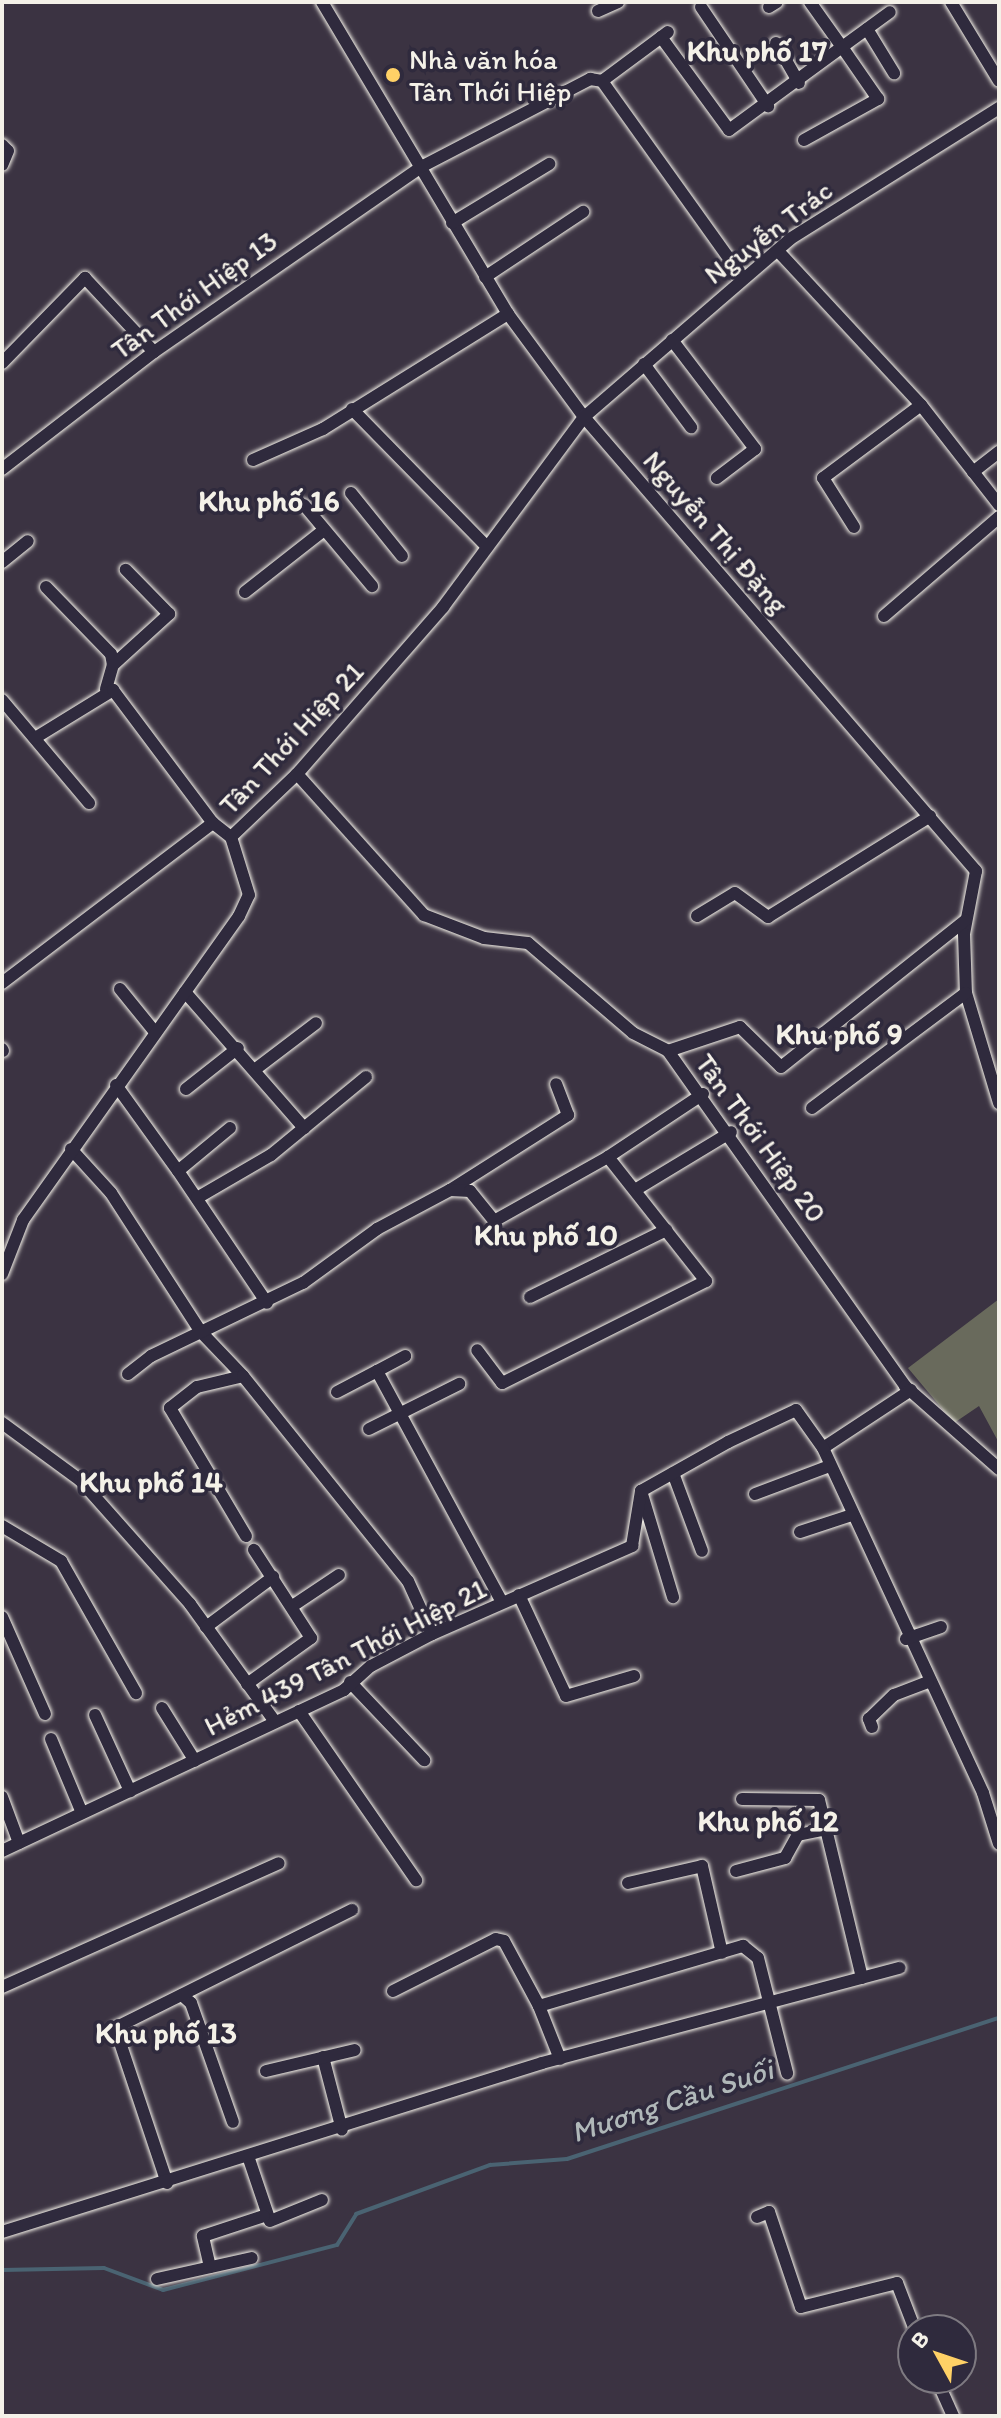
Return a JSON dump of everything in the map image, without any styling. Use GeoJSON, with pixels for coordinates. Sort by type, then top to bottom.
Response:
{"type":"FeatureCollection","features":[{"type":"Feature","properties":{"kind":"street","name":"Nguyễn Thị Đặng"},"geometry":{"type":"LineString","coordinates":[[322,2],[508,314],[584,417],[976,871],[966,920],[966,993],[999,1103]]}},
{"type":"Feature","properties":{"kind":"street"},"geometry":{"type":"LineString","coordinates":[[598,11],[618,2]]}},
{"type":"Feature","properties":{"kind":"street"},"geometry":{"type":"LineString","coordinates":[[804,140],[878,99],[810,2]]}},
{"type":"Feature","properties":{"kind":"street"},"geometry":{"type":"LineString","coordinates":[[951,2],[999,81]]}},
{"type":"Feature","properties":{"kind":"street"},"geometry":{"type":"LineString","coordinates":[[701,7],[768,106]]}},
{"type":"Feature","properties":{"kind":"street"},"geometry":{"type":"LineString","coordinates":[[743,278],[602,81],[664,34],[729,130],[768,106],[890,12]]}},
{"type":"Feature","properties":{"kind":"street"},"geometry":{"type":"LineString","coordinates":[[867,29],[894,73]]}},
{"type":"Feature","properties":{"kind":"street"},"geometry":{"type":"LineString","coordinates":[[776,43],[799,83]]}},
{"type":"Feature","properties":{"kind":"street","name":"Tân Thới Hiệp 13"},"geometry":{"type":"LineString","coordinates":[[2,469],[154,352],[421,167],[590,79],[602,81]]}},
{"type":"Feature","properties":{"kind":"street","name":"Nguyễn Trác"},"geometry":{"type":"LineString","coordinates":[[584,417],[778,251],[999,108]]}},
{"type":"Feature","properties":{"kind":"street"},"geometry":{"type":"LineString","coordinates":[[2,145],[8,151],[2,165]]}},
{"type":"Feature","properties":{"kind":"street"},"geometry":{"type":"LineString","coordinates":[[452,223],[549,164]]}},
{"type":"Feature","properties":{"kind":"street"},"geometry":{"type":"LineString","coordinates":[[485,277],[583,212]]}},
{"type":"Feature","properties":{"kind":"street"},"geometry":{"type":"LineString","coordinates":[[778,251],[921,405],[999,505]]}},
{"type":"Feature","properties":{"kind":"street"},"geometry":{"type":"LineString","coordinates":[[2,363],[85,278],[154,352]]}},
{"type":"Feature","properties":{"kind":"street"},"geometry":{"type":"LineString","coordinates":[[253,460],[352,409],[508,314]]}},
{"type":"Feature","properties":{"kind":"street"},"geometry":{"type":"LineString","coordinates":[[672,340],[755,449],[717,478]]}},
{"type":"Feature","properties":{"kind":"street"},"geometry":{"type":"LineString","coordinates":[[644,364],[691,427]]}},
{"type":"Feature","properties":{"kind":"street"},"geometry":{"type":"LineString","coordinates":[[854,527],[823,478],[921,405]]}},
{"type":"Feature","properties":{"kind":"street"},"geometry":{"type":"LineString","coordinates":[[352,409],[487,547]]}},
{"type":"Feature","properties":{"kind":"street","name":"Tân Thới Hiệp 21"},"geometry":{"type":"LineString","coordinates":[[3,1268],[23,1220],[185,992],[249,895],[231,837],[297,774],[487,547],[584,417]]}},
{"type":"Feature","properties":{"kind":"street"},"geometry":{"type":"LineString","coordinates":[[973,472],[999,452]]}},
{"type":"Feature","properties":{"kind":"street"},"geometry":{"type":"LineString","coordinates":[[351,493],[402,556]]}},
{"type":"Feature","properties":{"kind":"street"},"geometry":{"type":"LineString","coordinates":[[304,505],[372,586]]}},
{"type":"Feature","properties":{"kind":"street"},"geometry":{"type":"LineString","coordinates":[[884,616],[999,517]]}},
{"type":"Feature","properties":{"kind":"street"},"geometry":{"type":"LineString","coordinates":[[245,592],[324,530]]}},
{"type":"Feature","properties":{"kind":"street"},"geometry":{"type":"LineString","coordinates":[[2,562],[28,541]]}},
{"type":"Feature","properties":{"kind":"street"},"geometry":{"type":"LineString","coordinates":[[113,665],[169,614],[126,570]]}},
{"type":"Feature","properties":{"kind":"street"},"geometry":{"type":"LineString","coordinates":[[35,738],[106,689],[113,665],[111,654],[46,587]]}},
{"type":"Feature","properties":{"kind":"street"},"geometry":{"type":"LineString","coordinates":[[106,689],[213,823],[231,837]]}},
{"type":"Feature","properties":{"kind":"street"},"geometry":{"type":"LineString","coordinates":[[2,700],[89,803]]}},
{"type":"Feature","properties":{"kind":"street","name":"Tân Thới Hiệp 20"},"geometry":{"type":"LineString","coordinates":[[297,774],[424,915],[484,938],[528,943],[633,1033],[668,1051],[731,1132],[911,1390],[999,1469]]}},
{"type":"Feature","properties":{"kind":"street"},"geometry":{"type":"LineString","coordinates":[[697,916],[735,893],[768,917],[930,816]]}},
{"type":"Feature","properties":{"kind":"street"},"geometry":{"type":"LineString","coordinates":[[2,983],[213,823]]}},
{"type":"Feature","properties":{"kind":"street"},"geometry":{"type":"LineString","coordinates":[[668,1051],[740,1027],[781,1067],[966,920]]}},
{"type":"Feature","properties":{"kind":"street"},"geometry":{"type":"LineString","coordinates":[[120,989],[155,1032]]}},
{"type":"Feature","properties":{"kind":"street"},"geometry":{"type":"LineString","coordinates":[[185,992],[257,1068],[304,1128]]}},
{"type":"Feature","properties":{"kind":"street"},"geometry":{"type":"LineString","coordinates":[[812,1108],[966,993]]}},
{"type":"Feature","properties":{"kind":"street"},"geometry":{"type":"LineString","coordinates":[[257,1068],[316,1023]]}},
{"type":"Feature","properties":{"kind":"street"},"geometry":{"type":"LineString","coordinates":[[186,1089],[238,1048]]}},
{"type":"Feature","properties":{"kind":"street"},"geometry":{"type":"LineString","coordinates":[[197,1198],[304,1128],[366,1077]]}},
{"type":"Feature","properties":{"kind":"street"},"geometry":{"type":"LineString","coordinates":[[128,1374],[201,1332],[267,1303],[568,1115],[556,1084]]}},
{"type":"Feature","properties":{"kind":"street"},"geometry":{"type":"LineString","coordinates":[[116,1085],[267,1303]]}},
{"type":"Feature","properties":{"kind":"street"},"geometry":{"type":"LineString","coordinates":[[450,1190],[470,1191],[494,1221],[608,1157],[703,1094]]}},
{"type":"Feature","properties":{"kind":"street"},"geometry":{"type":"LineString","coordinates":[[178,1171],[230,1128]]}},
{"type":"Feature","properties":{"kind":"street"},"geometry":{"type":"LineString","coordinates":[[635,1190],[731,1132]]}},
{"type":"Feature","properties":{"kind":"street"},"geometry":{"type":"LineString","coordinates":[[71,1149],[111,1193],[201,1332],[243,1376],[408,1581],[432,1634]]}},
{"type":"Feature","properties":{"kind":"street"},"geometry":{"type":"LineString","coordinates":[[477,1350],[502,1383],[706,1281],[608,1157]]}},
{"type":"Feature","properties":{"kind":"street"},"geometry":{"type":"LineString","coordinates":[[530,1297],[666,1230]]}},
{"type":"Feature","properties":{"kind":"street"},"geometry":{"type":"LineString","coordinates":[[337,1392],[405,1356]]}},
{"type":"Feature","properties":{"kind":"street"},"geometry":{"type":"LineString","coordinates":[[377,1371],[502,1602]]}},
{"type":"Feature","properties":{"kind":"street"},"geometry":{"type":"LineString","coordinates":[[243,1376],[197,1387],[170,1408],[246,1536]]}},
{"type":"Feature","properties":{"kind":"street"},"geometry":{"type":"LineString","coordinates":[[369,1429],[459,1384]]}},
{"type":"Feature","properties":{"kind":"street"},"geometry":{"type":"LineString","coordinates":[[823,1448],[911,1390]]}},
{"type":"Feature","properties":{"kind":"street"},"geometry":{"type":"LineString","coordinates":[[673,1597],[641,1491],[796,1410],[823,1448],[906,1639],[983,1793],[999,1844]]}},
{"type":"Feature","properties":{"kind":"street"},"geometry":{"type":"LineString","coordinates":[[2,1423],[80,1480],[206,1627],[275,1722]]}},
{"type":"Feature","properties":{"kind":"street"},"geometry":{"type":"LineString","coordinates":[[755,1494],[830,1466]]}},
{"type":"Feature","properties":{"kind":"street"},"geometry":{"type":"LineString","coordinates":[[673,1473],[702,1551]]}},
{"type":"Feature","properties":{"kind":"street","name":"Hẻm 439 Tân Thới Hiệp 21"},"geometry":{"type":"LineString","coordinates":[[2,1851],[299,1711],[432,1634],[632,1546],[641,1491]]}},
{"type":"Feature","properties":{"kind":"street"},"geometry":{"type":"LineString","coordinates":[[800,1532],[852,1515]]}},
{"type":"Feature","properties":{"kind":"street"},"geometry":{"type":"LineString","coordinates":[[2,1526],[61,1561],[136,1693]]}},
{"type":"Feature","properties":{"kind":"street"},"geometry":{"type":"LineString","coordinates":[[247,1684],[311,1638],[294,1605],[254,1550]]}},
{"type":"Feature","properties":{"kind":"street"},"geometry":{"type":"LineString","coordinates":[[294,1605],[339,1575]]}},
{"type":"Feature","properties":{"kind":"street"},"geometry":{"type":"LineString","coordinates":[[206,1627],[273,1577]]}},
{"type":"Feature","properties":{"kind":"street"},"geometry":{"type":"LineString","coordinates":[[519,1595],[566,1696],[634,1676]]}},
{"type":"Feature","properties":{"kind":"street"},"geometry":{"type":"LineString","coordinates":[[2,1617],[45,1714]]}},
{"type":"Feature","properties":{"kind":"street"},"geometry":{"type":"LineString","coordinates":[[906,1639],[941,1627]]}},
{"type":"Feature","properties":{"kind":"street"},"geometry":{"type":"LineString","coordinates":[[350,1682],[424,1760]]}},
{"type":"Feature","properties":{"kind":"street"},"geometry":{"type":"LineString","coordinates":[[872,1727],[869,1719],[894,1695],[928,1682]]}},
{"type":"Feature","properties":{"kind":"street"},"geometry":{"type":"LineString","coordinates":[[162,1708],[195,1761]]}},
{"type":"Feature","properties":{"kind":"street"},"geometry":{"type":"LineString","coordinates":[[299,1711],[416,1880]]}},
{"type":"Feature","properties":{"kind":"street"},"geometry":{"type":"LineString","coordinates":[[95,1715],[130,1791]]}},
{"type":"Feature","properties":{"kind":"street"},"geometry":{"type":"LineString","coordinates":[[51,1739],[82,1813]]}},
{"type":"Feature","properties":{"kind":"street"},"geometry":{"type":"LineString","coordinates":[[2,1797],[19,1843]]}},
{"type":"Feature","properties":{"kind":"street"},"geometry":{"type":"LineString","coordinates":[[742,1799],[819,1800],[862,1978]]}},
{"type":"Feature","properties":{"kind":"street"},"geometry":{"type":"LineString","coordinates":[[736,1871],[785,1858],[798,1835],[827,1829]]}},
{"type":"Feature","properties":{"kind":"street"},"geometry":{"type":"LineString","coordinates":[[2,1987],[279,1863]]}},
{"type":"Feature","properties":{"kind":"street"},"geometry":{"type":"LineString","coordinates":[[628,1883],[702,1866],[722,1953]]}},
{"type":"Feature","properties":{"kind":"street"},"geometry":{"type":"LineString","coordinates":[[167,2183],[113,2032],[352,1910]]}},
{"type":"Feature","properties":{"kind":"street"},"geometry":{"type":"LineString","coordinates":[[393,1991],[496,1939],[504,1941],[539,2006],[560,2059]]}},
{"type":"Feature","properties":{"kind":"street"},"geometry":{"type":"LineString","coordinates":[[539,2006],[722,1953],[752,1951],[770,2003],[787,2073]]}},
{"type":"Feature","properties":{"kind":"street"},"geometry":{"type":"LineString","coordinates":[[2,2232],[249,2159],[560,2059],[900,1968]]}},
{"type":"Feature","properties":{"kind":"street"},"geometry":{"type":"LineString","coordinates":[[182,1995],[191,2003],[233,2122]]}},
{"type":"Feature","properties":{"kind":"street"},"geometry":{"type":"LineString","coordinates":[[266,2071],[355,2050]]}},
{"type":"Feature","properties":{"kind":"street"},"geometry":{"type":"LineString","coordinates":[[323,2057],[342,2130]]}},
{"type":"Feature","properties":{"kind":"street"},"geometry":{"type":"LineString","coordinates":[[249,2159],[264,2216],[270,2221],[322,2200]]}},
{"type":"Feature","properties":{"kind":"street"},"geometry":{"type":"LineString","coordinates":[[757,2217],[769,2212],[798,2305],[897,2283],[909,2314]]}},
{"type":"Feature","properties":{"kind":"street"},"geometry":{"type":"LineString","coordinates":[[210,2267],[203,2236],[264,2216]]}},
{"type":"Feature","properties":{"kind":"street"},"geometry":{"type":"LineString","coordinates":[[157,2279],[252,2258]]}},
{"type":"Feature","properties":{"kind":"street"},"geometry":{"type":"LineString","coordinates":[[943,2394],[953,2416]]}},
{"type":"Feature","properties":{"kind":"green space"},"geometry":{"type":"Polygon","coordinates":[[[999,1299],[999,1443],[979,1406],[954,1423],[908,1368],[999,1299]]]}},
{"type":"Feature","properties":{"kind":"waterway","name":"Mương Cầu Suối"},"geometry":{"type":"LineString","coordinates":[[2,2270],[104,2268],[163,2290],[337,2245],[356,2214],[490,2165],[567,2159],[999,2018]]}},
{"type":"Feature","properties":{"kind":"place","name":"Nhà văn hóa Tân Thới Hiệp"},"geometry":{"type":"Point","coordinates":[393,75]}},
{"type":"Feature","properties":{"kind":"district","name":"Khu phố 17"},"geometry":{"type":"Point","coordinates":[757,51]}},
{"type":"Feature","properties":{"kind":"district","name":"Khu phố 16"},"geometry":{"type":"Point","coordinates":[269,501]}},
{"type":"Feature","properties":{"kind":"district","name":"Khu phố 9"},"geometry":{"type":"Point","coordinates":[839,1034]}},
{"type":"Feature","properties":{"kind":"district","name":"Khu phố 10"},"geometry":{"type":"Point","coordinates":[546,1235]}},
{"type":"Feature","properties":{"kind":"district","name":"Khu phố 14"},"geometry":{"type":"Point","coordinates":[151,1482]}},
{"type":"Feature","properties":{"kind":"district","name":"Khu phố 12"},"geometry":{"type":"Point","coordinates":[768,1821]}},
{"type":"Feature","properties":{"kind":"district","name":"Khu phố 13"},"geometry":{"type":"Point","coordinates":[166,2033]}}]}
